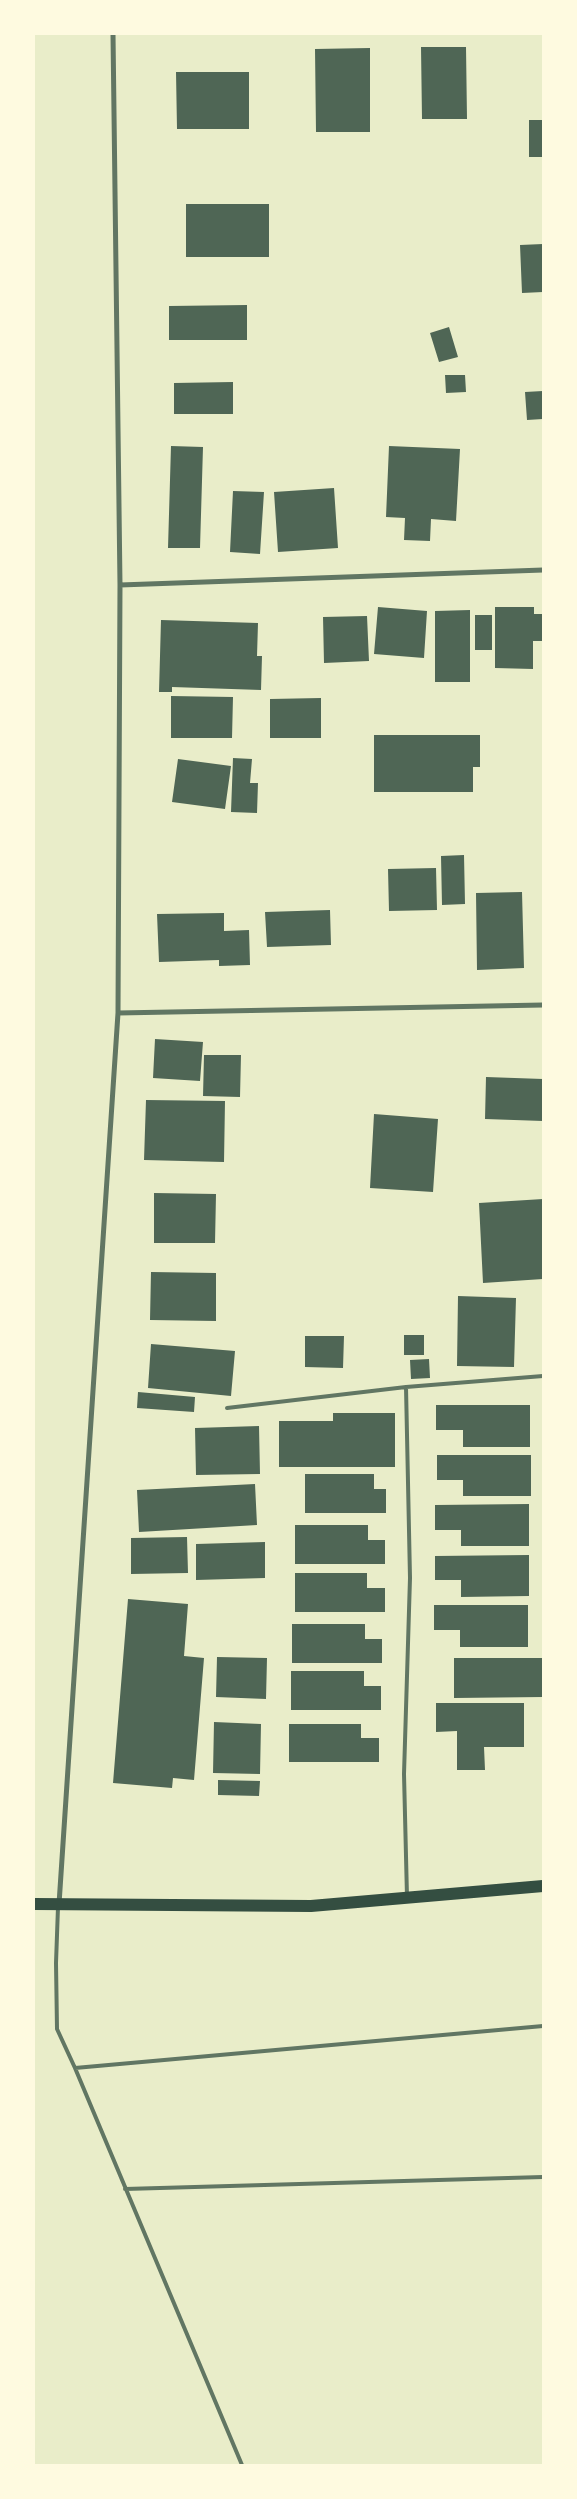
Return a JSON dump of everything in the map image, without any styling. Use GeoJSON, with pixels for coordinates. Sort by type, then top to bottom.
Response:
{"type":"FeatureCollection","features":[{"type":"Feature","properties":{"kind":"main road"},"geometry":{"type":"LineString","coordinates":[[34,1904],[311,1906],[543,1886]]}},
{"type":"Feature","properties":{"kind":"street"},"geometry":{"type":"LineString","coordinates":[[58,1904],[118,1013],[120,585],[113,34]]}},
{"type":"Feature","properties":{"kind":"street"},"geometry":{"type":"LineString","coordinates":[[120,585],[543,570]]}},
{"type":"Feature","properties":{"kind":"street"},"geometry":{"type":"LineString","coordinates":[[118,1013],[543,1005]]}},
{"type":"Feature","properties":{"kind":"lane"},"geometry":{"type":"LineString","coordinates":[[227,1408],[406,1387],[543,1376]]}},
{"type":"Feature","properties":{"kind":"lane"},"geometry":{"type":"LineString","coordinates":[[406,1387],[410,1578],[404,1774],[407,1899]]}},
{"type":"Feature","properties":{"kind":"lane"},"geometry":{"type":"LineString","coordinates":[[58,1904],[56,1963],[57,2029],[242,2465]]}},
{"type":"Feature","properties":{"kind":"lane"},"geometry":{"type":"LineString","coordinates":[[75,2068],[543,2026]]}},
{"type":"Feature","properties":{"kind":"lane"},"geometry":{"type":"LineString","coordinates":[[125,2189],[543,2178]]}},
{"type":"Feature","properties":{"kind":"building"},"geometry":{"type":"Polygon","coordinates":[[[421,47],[466,47],[467,119],[422,119],[421,47]]]}},
{"type":"Feature","properties":{"kind":"building"},"geometry":{"type":"Polygon","coordinates":[[[370,48],[370,132],[316,132],[315,49],[370,48]]]}},
{"type":"Feature","properties":{"kind":"building"},"geometry":{"type":"Polygon","coordinates":[[[176,72],[249,72],[249,129],[177,129],[176,72]]]}},
{"type":"Feature","properties":{"kind":"building"},"geometry":{"type":"Polygon","coordinates":[[[529,120],[543,120],[543,157],[529,157],[529,120]]]}},
{"type":"Feature","properties":{"kind":"building"},"geometry":{"type":"Polygon","coordinates":[[[186,204],[269,204],[269,257],[186,257],[186,204]]]}},
{"type":"Feature","properties":{"kind":"building"},"geometry":{"type":"Polygon","coordinates":[[[543,244],[543,292],[522,293],[520,245],[543,244]]]}},
{"type":"Feature","properties":{"kind":"building"},"geometry":{"type":"Polygon","coordinates":[[[247,305],[247,340],[169,340],[169,306],[247,305]]]}},
{"type":"Feature","properties":{"kind":"building"},"geometry":{"type":"Polygon","coordinates":[[[449,327],[458,357],[439,362],[430,333],[449,327]]]}},
{"type":"Feature","properties":{"kind":"building"},"geometry":{"type":"Polygon","coordinates":[[[445,375],[465,375],[466,392],[446,393],[445,375]]]}},
{"type":"Feature","properties":{"kind":"building"},"geometry":{"type":"Polygon","coordinates":[[[233,382],[233,414],[174,414],[174,383],[233,382]]]}},
{"type":"Feature","properties":{"kind":"building"},"geometry":{"type":"Polygon","coordinates":[[[543,391],[543,419],[527,420],[525,392],[543,391]]]}},
{"type":"Feature","properties":{"kind":"building"},"geometry":{"type":"Polygon","coordinates":[[[171,446],[203,447],[200,548],[168,548],[171,446]]]}},
{"type":"Feature","properties":{"kind":"building"},"geometry":{"type":"Polygon","coordinates":[[[389,446],[460,449],[456,521],[431,519],[430,541],[404,540],[405,518],[386,517],[389,446]]]}},
{"type":"Feature","properties":{"kind":"building"},"geometry":{"type":"Polygon","coordinates":[[[334,488],[338,548],[278,552],[274,492],[334,488]]]}},
{"type":"Feature","properties":{"kind":"building"},"geometry":{"type":"Polygon","coordinates":[[[233,491],[264,492],[260,554],[230,552],[233,491]]]}},
{"type":"Feature","properties":{"kind":"building"},"geometry":{"type":"Polygon","coordinates":[[[378,607],[427,611],[424,658],[374,654],[378,607]]]}},
{"type":"Feature","properties":{"kind":"building"},"geometry":{"type":"Polygon","coordinates":[[[495,607],[534,607],[534,614],[543,614],[543,641],[533,641],[533,669],[495,668],[495,607]]]}},
{"type":"Feature","properties":{"kind":"building"},"geometry":{"type":"Polygon","coordinates":[[[470,610],[470,682],[435,682],[435,611],[470,610]]]}},
{"type":"Feature","properties":{"kind":"building"},"geometry":{"type":"Polygon","coordinates":[[[475,615],[492,615],[492,650],[475,650],[475,615]]]}},
{"type":"Feature","properties":{"kind":"building"},"geometry":{"type":"Polygon","coordinates":[[[367,616],[369,661],[324,663],[323,617],[367,616]]]}},
{"type":"Feature","properties":{"kind":"building"},"geometry":{"type":"Polygon","coordinates":[[[161,620],[258,623],[257,656],[262,656],[261,690],[172,687],[172,692],[159,692],[161,620]]]}},
{"type":"Feature","properties":{"kind":"building"},"geometry":{"type":"Polygon","coordinates":[[[171,696],[233,697],[232,738],[171,738],[171,696]]]}},
{"type":"Feature","properties":{"kind":"building"},"geometry":{"type":"Polygon","coordinates":[[[321,698],[321,738],[270,738],[270,699],[321,698]]]}},
{"type":"Feature","properties":{"kind":"building"},"geometry":{"type":"Polygon","coordinates":[[[374,735],[480,735],[480,767],[473,767],[473,792],[374,792],[374,735]]]}},
{"type":"Feature","properties":{"kind":"building"},"geometry":{"type":"Polygon","coordinates":[[[233,758],[252,759],[250,783],[258,783],[257,813],[231,812],[233,758]]]}},
{"type":"Feature","properties":{"kind":"building"},"geometry":{"type":"Polygon","coordinates":[[[178,759],[231,766],[225,809],[172,802],[178,759]]]}},
{"type":"Feature","properties":{"kind":"building"},"geometry":{"type":"Polygon","coordinates":[[[464,855],[465,904],[442,905],[441,856],[464,855]]]}},
{"type":"Feature","properties":{"kind":"building"},"geometry":{"type":"Polygon","coordinates":[[[436,868],[437,910],[389,911],[388,869],[436,868]]]}},
{"type":"Feature","properties":{"kind":"building"},"geometry":{"type":"Polygon","coordinates":[[[522,892],[524,968],[477,970],[476,893],[522,892]]]}},
{"type":"Feature","properties":{"kind":"building"},"geometry":{"type":"Polygon","coordinates":[[[330,910],[331,945],[267,947],[265,912],[330,910]]]}},
{"type":"Feature","properties":{"kind":"building"},"geometry":{"type":"Polygon","coordinates":[[[224,913],[224,931],[249,930],[250,965],[219,966],[219,960],[159,962],[157,914],[224,913]]]}},
{"type":"Feature","properties":{"kind":"building"},"geometry":{"type":"Polygon","coordinates":[[[155,1039],[203,1042],[200,1081],[153,1078],[155,1039]]]}},
{"type":"Feature","properties":{"kind":"building"},"geometry":{"type":"Polygon","coordinates":[[[204,1055],[241,1055],[240,1097],[203,1096],[204,1055]]]}},
{"type":"Feature","properties":{"kind":"building"},"geometry":{"type":"Polygon","coordinates":[[[486,1077],[543,1079],[543,1121],[485,1119],[486,1077]]]}},
{"type":"Feature","properties":{"kind":"building"},"geometry":{"type":"Polygon","coordinates":[[[146,1100],[225,1101],[224,1162],[144,1160],[146,1100]]]}},
{"type":"Feature","properties":{"kind":"building"},"geometry":{"type":"Polygon","coordinates":[[[374,1114],[438,1119],[433,1192],[370,1188],[374,1114]]]}},
{"type":"Feature","properties":{"kind":"building"},"geometry":{"type":"Polygon","coordinates":[[[154,1193],[216,1194],[215,1243],[154,1243],[154,1193]]]}},
{"type":"Feature","properties":{"kind":"building"},"geometry":{"type":"Polygon","coordinates":[[[543,1199],[543,1279],[483,1283],[479,1203],[543,1199]]]}},
{"type":"Feature","properties":{"kind":"building"},"geometry":{"type":"Polygon","coordinates":[[[151,1272],[216,1273],[216,1321],[150,1320],[151,1272]]]}},
{"type":"Feature","properties":{"kind":"building"},"geometry":{"type":"Polygon","coordinates":[[[458,1296],[516,1298],[514,1367],[457,1366],[458,1296]]]}},
{"type":"Feature","properties":{"kind":"building"},"geometry":{"type":"Polygon","coordinates":[[[404,1335],[424,1335],[424,1355],[404,1355],[404,1335]]]}},
{"type":"Feature","properties":{"kind":"building"},"geometry":{"type":"Polygon","coordinates":[[[305,1336],[344,1336],[343,1368],[305,1367],[305,1336]]]}},
{"type":"Feature","properties":{"kind":"building"},"geometry":{"type":"Polygon","coordinates":[[[151,1344],[235,1351],[231,1396],[148,1388],[151,1344]]]}},
{"type":"Feature","properties":{"kind":"building"},"geometry":{"type":"Polygon","coordinates":[[[429,1359],[430,1378],[411,1379],[410,1360],[429,1359]]]}},
{"type":"Feature","properties":{"kind":"building"},"geometry":{"type":"Polygon","coordinates":[[[138,1392],[195,1397],[194,1412],[137,1408],[138,1392]]]}},
{"type":"Feature","properties":{"kind":"building"},"geometry":{"type":"Polygon","coordinates":[[[436,1405],[530,1405],[530,1447],[463,1447],[463,1430],[436,1430],[436,1405]]]}},
{"type":"Feature","properties":{"kind":"building"},"geometry":{"type":"Polygon","coordinates":[[[333,1413],[395,1413],[395,1467],[279,1467],[279,1421],[333,1421],[333,1413]]]}},
{"type":"Feature","properties":{"kind":"building"},"geometry":{"type":"Polygon","coordinates":[[[259,1426],[260,1474],[196,1475],[195,1428],[259,1426]]]}},
{"type":"Feature","properties":{"kind":"building"},"geometry":{"type":"Polygon","coordinates":[[[437,1455],[531,1455],[531,1496],[463,1496],[463,1480],[437,1480],[437,1455]]]}},
{"type":"Feature","properties":{"kind":"building"},"geometry":{"type":"Polygon","coordinates":[[[305,1474],[374,1474],[374,1489],[386,1489],[386,1513],[305,1513],[305,1474]]]}},
{"type":"Feature","properties":{"kind":"building"},"geometry":{"type":"Polygon","coordinates":[[[255,1484],[257,1525],[139,1532],[137,1490],[255,1484]]]}},
{"type":"Feature","properties":{"kind":"building"},"geometry":{"type":"Polygon","coordinates":[[[529,1504],[529,1546],[461,1546],[461,1530],[435,1530],[435,1505],[529,1504]]]}},
{"type":"Feature","properties":{"kind":"building"},"geometry":{"type":"Polygon","coordinates":[[[295,1525],[368,1525],[368,1540],[385,1540],[385,1564],[295,1564],[295,1525]]]}},
{"type":"Feature","properties":{"kind":"building"},"geometry":{"type":"Polygon","coordinates":[[[187,1537],[188,1573],[131,1574],[131,1538],[187,1537]]]}},
{"type":"Feature","properties":{"kind":"building"},"geometry":{"type":"Polygon","coordinates":[[[265,1542],[265,1578],[196,1580],[196,1544],[265,1542]]]}},
{"type":"Feature","properties":{"kind":"building"},"geometry":{"type":"Polygon","coordinates":[[[529,1555],[529,1596],[461,1597],[461,1580],[435,1580],[435,1556],[529,1555]]]}},
{"type":"Feature","properties":{"kind":"building"},"geometry":{"type":"Polygon","coordinates":[[[295,1573],[367,1573],[367,1588],[385,1588],[385,1612],[295,1612],[295,1573]]]}},
{"type":"Feature","properties":{"kind":"building"},"geometry":{"type":"Polygon","coordinates":[[[128,1599],[188,1604],[184,1656],[204,1658],[194,1780],[173,1778],[172,1788],[113,1783],[128,1599]]]}},
{"type":"Feature","properties":{"kind":"building"},"geometry":{"type":"Polygon","coordinates":[[[434,1605],[528,1605],[528,1647],[460,1647],[460,1630],[434,1630],[434,1605]]]}},
{"type":"Feature","properties":{"kind":"building"},"geometry":{"type":"Polygon","coordinates":[[[292,1624],[365,1624],[365,1639],[382,1639],[382,1663],[292,1663],[292,1624]]]}},
{"type":"Feature","properties":{"kind":"building"},"geometry":{"type":"Polygon","coordinates":[[[217,1657],[267,1658],[266,1699],[216,1697],[217,1657]]]}},
{"type":"Feature","properties":{"kind":"building"},"geometry":{"type":"Polygon","coordinates":[[[454,1658],[543,1658],[543,1697],[454,1698],[454,1658]]]}},
{"type":"Feature","properties":{"kind":"building"},"geometry":{"type":"Polygon","coordinates":[[[291,1671],[364,1671],[364,1686],[381,1686],[381,1710],[291,1710],[291,1671]]]}},
{"type":"Feature","properties":{"kind":"building"},"geometry":{"type":"Polygon","coordinates":[[[436,1703],[524,1703],[524,1747],[484,1747],[485,1770],[457,1770],[457,1731],[436,1732],[436,1703]]]}},
{"type":"Feature","properties":{"kind":"building"},"geometry":{"type":"Polygon","coordinates":[[[214,1722],[261,1724],[260,1774],[213,1773],[214,1722]]]}},
{"type":"Feature","properties":{"kind":"building"},"geometry":{"type":"Polygon","coordinates":[[[289,1724],[361,1724],[361,1738],[379,1738],[379,1762],[289,1762],[289,1724]]]}},
{"type":"Feature","properties":{"kind":"building"},"geometry":{"type":"Polygon","coordinates":[[[218,1780],[260,1781],[259,1796],[218,1795],[218,1780]]]}}]}
